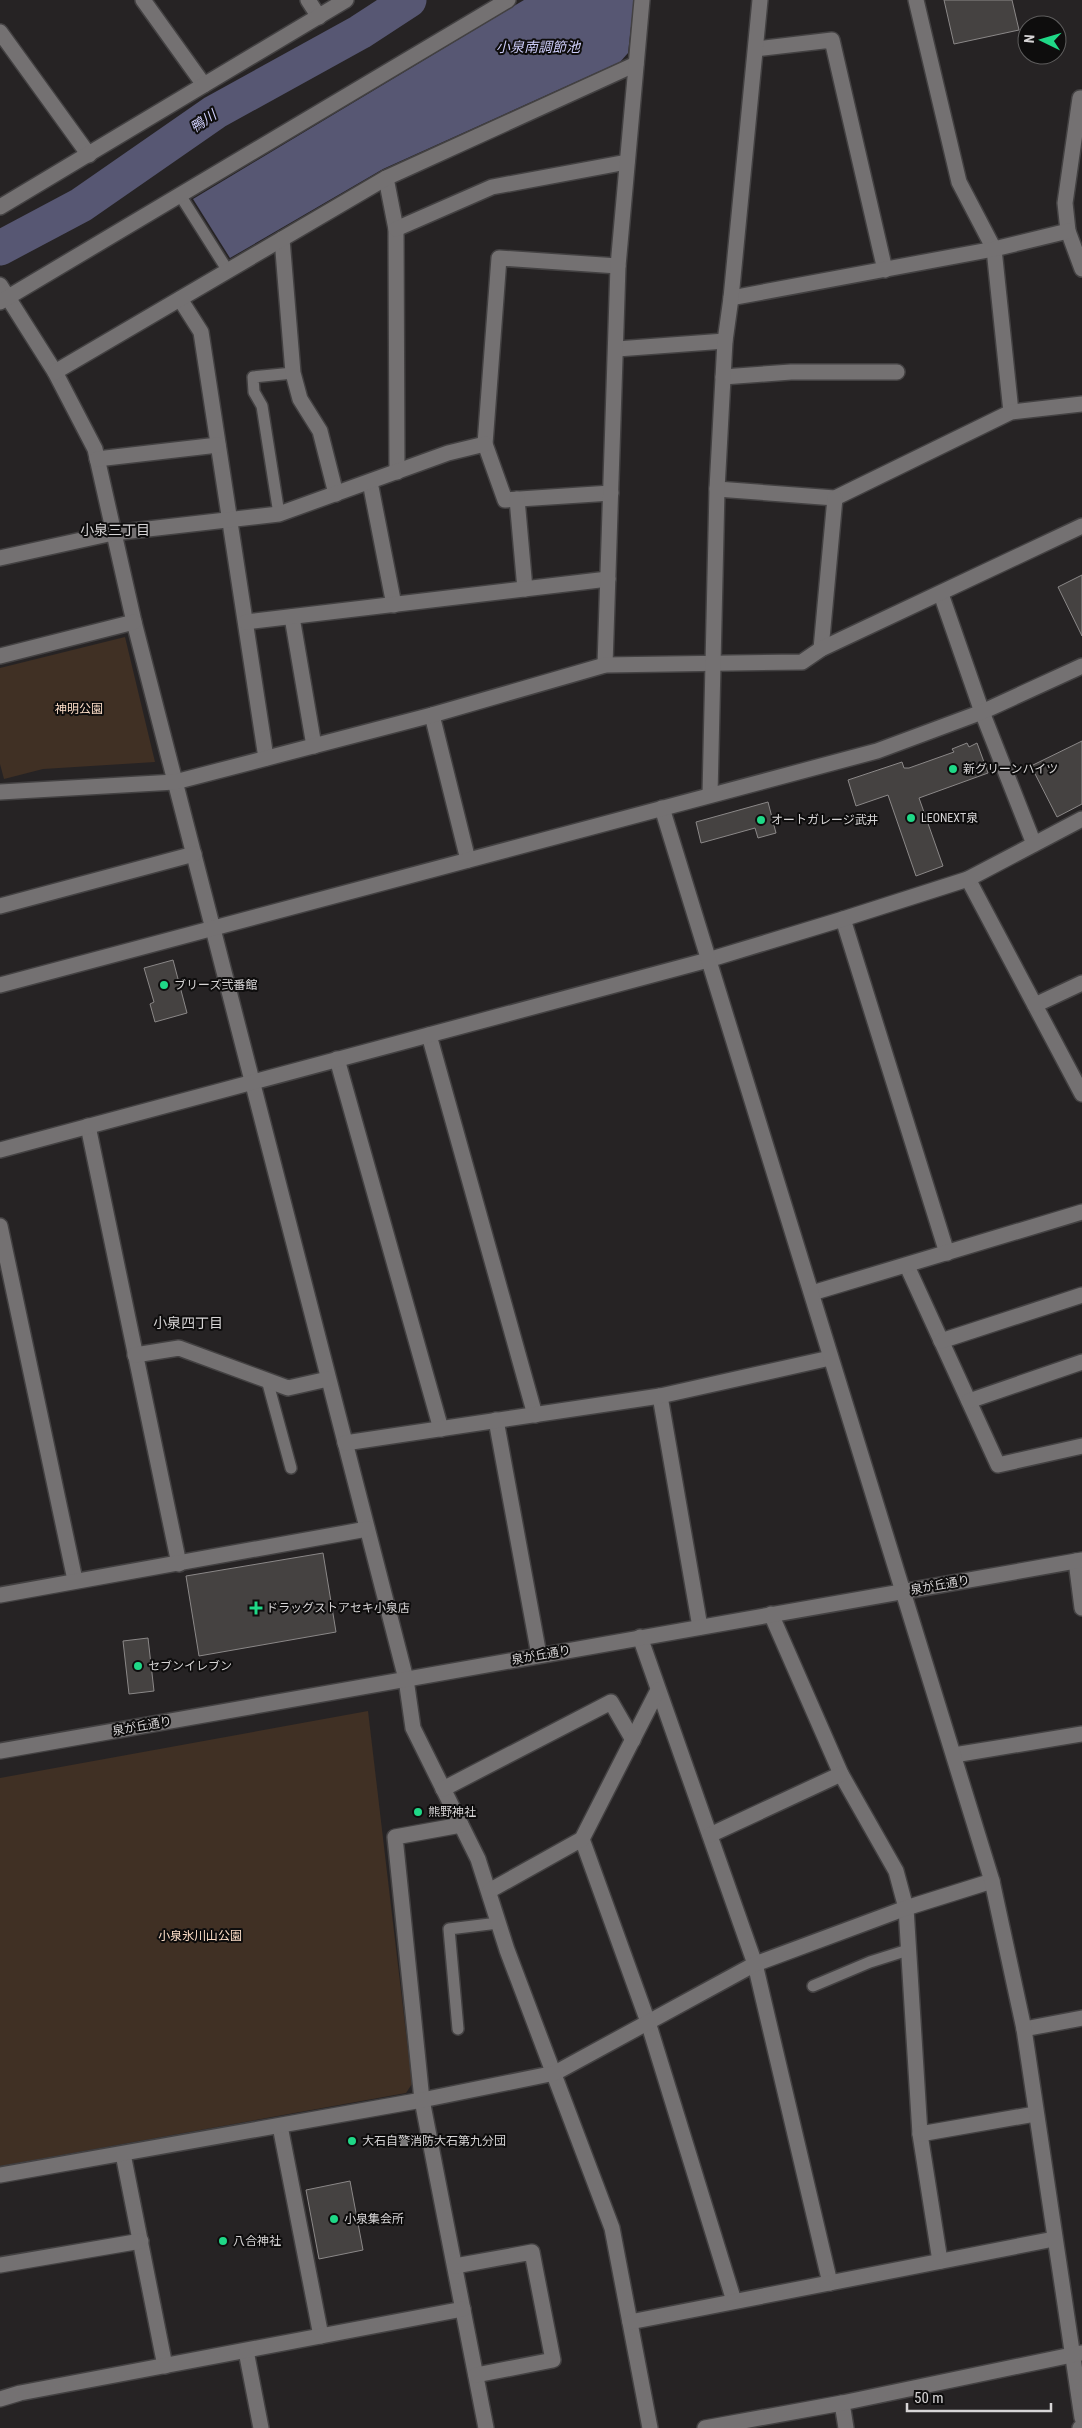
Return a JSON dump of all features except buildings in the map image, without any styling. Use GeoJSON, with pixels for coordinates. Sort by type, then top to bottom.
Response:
{"type":"FeatureCollection","features":[{"type":"Feature","properties":{"kind":"street"},"geometry":{"type":"LineString","coordinates":[[143,0],[204,85]]}},
{"type":"Feature","properties":{"kind":"street"},"geometry":{"type":"LineString","coordinates":[[308,0],[320,16]]}},
{"type":"Feature","properties":{"kind":"street"},"geometry":{"type":"LineString","coordinates":[[0,208],[346,0]]}},
{"type":"Feature","properties":{"kind":"street"},"geometry":{"type":"LineString","coordinates":[[508,0],[180,195],[3,295],[55,372],[95,449],[134,622],[406,1679],[413,1728],[478,1859],[498,1923],[612,2228],[650,2428]]}},
{"type":"Feature","properties":{"kind":"street"},"geometry":{"type":"LineString","coordinates":[[605,665],[617,349],[618,266],[642,0]]}},
{"type":"Feature","properties":{"kind":"street"},"geometry":{"type":"LineString","coordinates":[[710,795],[711,663],[724,341],[732,298],[760,0]]}},
{"type":"Feature","properties":{"kind":"street"},"geometry":{"type":"LineString","coordinates":[[916,0],[959,182],[994,249],[1011,412]]}},
{"type":"Feature","properties":{"kind":"street"},"geometry":{"type":"LineString","coordinates":[[0,32],[89,155]]}},
{"type":"Feature","properties":{"kind":"street"},"geometry":{"type":"LineString","coordinates":[[756,50],[832,40],[885,270]]}},
{"type":"Feature","properties":{"kind":"street"},"geometry":{"type":"LineString","coordinates":[[55,372],[386,178],[636,64]]}},
{"type":"Feature","properties":{"kind":"street"},"geometry":{"type":"LineString","coordinates":[[1082,98],[1080,98],[1065,203],[1068,231],[1082,269]]}},
{"type":"Feature","properties":{"kind":"street"},"geometry":{"type":"LineString","coordinates":[[396,229],[492,187],[627,162]]}},
{"type":"Feature","properties":{"kind":"street"},"geometry":{"type":"LineString","coordinates":[[386,178],[396,229],[397,472]]}},
{"type":"Feature","properties":{"kind":"street"},"geometry":{"type":"LineString","coordinates":[[732,298],[994,249],[1068,231]]}},
{"type":"Feature","properties":{"kind":"street"},"geometry":{"type":"LineString","coordinates":[[282,239],[293,373],[300,399],[320,431],[336,494]]}},
{"type":"Feature","properties":{"kind":"street"},"geometry":{"type":"LineString","coordinates":[[611,493],[505,500],[485,444],[498,258],[618,266]]}},
{"type":"Feature","properties":{"kind":"street"},"geometry":{"type":"LineString","coordinates":[[180,299],[201,332],[266,758]]}},
{"type":"Feature","properties":{"kind":"street"},"geometry":{"type":"LineString","coordinates":[[617,349],[724,341]]}},
{"type":"Feature","properties":{"kind":"street"},"geometry":{"type":"LineString","coordinates":[[723,377],[792,372],[896,372]]}},
{"type":"Feature","properties":{"kind":"street"},"geometry":{"type":"LineString","coordinates":[[717,489],[835,498],[1011,412],[1082,404]]}},
{"type":"Feature","properties":{"kind":"street"},"geometry":{"type":"LineString","coordinates":[[97,459],[218,444]]}},
{"type":"Feature","properties":{"kind":"street"},"geometry":{"type":"LineString","coordinates":[[0,558],[113,533],[278,514],[448,453],[485,444]]}},
{"type":"Feature","properties":{"kind":"street"},"geometry":{"type":"LineString","coordinates":[[370,482],[394,605]]}},
{"type":"Feature","properties":{"kind":"street"},"geometry":{"type":"LineString","coordinates":[[821,649],[835,498]]}},
{"type":"Feature","properties":{"kind":"street"},"geometry":{"type":"LineString","coordinates":[[517,499],[525,589]]}},
{"type":"Feature","properties":{"kind":"street"},"geometry":{"type":"LineString","coordinates":[[0,792],[175,782],[432,715],[605,665],[802,662],[821,649],[1082,526]]}},
{"type":"Feature","properties":{"kind":"street"},"geometry":{"type":"LineString","coordinates":[[246,622],[608,580]]}},
{"type":"Feature","properties":{"kind":"street"},"geometry":{"type":"LineString","coordinates":[[941,594],[982,712],[1034,844]]}},
{"type":"Feature","properties":{"kind":"street"},"geometry":{"type":"LineString","coordinates":[[292,617],[314,746]]}},
{"type":"Feature","properties":{"kind":"street"},"geometry":{"type":"LineString","coordinates":[[0,656],[134,622]]}},
{"type":"Feature","properties":{"kind":"street"},"geometry":{"type":"LineString","coordinates":[[0,985],[877,751],[982,712],[1082,666]]}},
{"type":"Feature","properties":{"kind":"street"},"geometry":{"type":"LineString","coordinates":[[432,715],[468,860]]}},
{"type":"Feature","properties":{"kind":"street"},"geometry":{"type":"LineString","coordinates":[[662,808],[992,1881],[1024,2029],[1054,2239],[1077,2354],[1082,2418]]}},
{"type":"Feature","properties":{"kind":"street"},"geometry":{"type":"LineString","coordinates":[[0,1150],[708,960],[844,919],[968,879],[1082,819]]}},
{"type":"Feature","properties":{"kind":"street"},"geometry":{"type":"LineString","coordinates":[[0,906],[194,854]]}},
{"type":"Feature","properties":{"kind":"street"},"geometry":{"type":"LineString","coordinates":[[968,879],[1082,1094]]}},
{"type":"Feature","properties":{"kind":"street"},"geometry":{"type":"LineString","coordinates":[[844,919],[947,1253]]}},
{"type":"Feature","properties":{"kind":"street"},"geometry":{"type":"LineString","coordinates":[[1034,1005],[1082,983]]}},
{"type":"Feature","properties":{"kind":"street"},"geometry":{"type":"LineString","coordinates":[[429,1035],[536,1415]]}},
{"type":"Feature","properties":{"kind":"street"},"geometry":{"type":"LineString","coordinates":[[337,1059],[441,1429]]}},
{"type":"Feature","properties":{"kind":"street"},"geometry":{"type":"LineString","coordinates":[[88,1126],[179,1564]]}},
{"type":"Feature","properties":{"kind":"street"},"geometry":{"type":"LineString","coordinates":[[812,1293],[1082,1212]]}},
{"type":"Feature","properties":{"kind":"street"},"geometry":{"type":"LineString","coordinates":[[0,1226],[75,1580]]}},
{"type":"Feature","properties":{"kind":"street"},"geometry":{"type":"LineString","coordinates":[[907,1266],[998,1465],[1082,1446]]}},
{"type":"Feature","properties":{"kind":"street"},"geometry":{"type":"LineString","coordinates":[[941,1341],[1082,1295]]}},
{"type":"Feature","properties":{"kind":"street"},"geometry":{"type":"LineString","coordinates":[[135,1355],[179,1348],[288,1388],[328,1379]]}},
{"type":"Feature","properties":{"kind":"street"},"geometry":{"type":"LineString","coordinates":[[345,1443],[660,1396],[830,1358]]}},
{"type":"Feature","properties":{"kind":"street"},"geometry":{"type":"LineString","coordinates":[[969,1401],[1082,1362]]}},
{"type":"Feature","properties":{"kind":"street"},"geometry":{"type":"LineString","coordinates":[[660,1396],[700,1627]]}},
{"type":"Feature","properties":{"kind":"street"},"geometry":{"type":"LineString","coordinates":[[496,1420],[539,1655]]}},
{"type":"Feature","properties":{"kind":"street"},"geometry":{"type":"LineString","coordinates":[[0,1595],[367,1529]]}},
{"type":"Feature","properties":{"kind":"street"},"geometry":{"type":"LineString","coordinates":[[1079,1561],[1082,1608]]}},
{"type":"Feature","properties":{"kind":"street","name":"泉が丘通り"},"geometry":{"type":"LineString","coordinates":[[0,1751],[1079,1561]]}},
{"type":"Feature","properties":{"kind":"street"},"geometry":{"type":"LineString","coordinates":[[771,1614],[841,1774],[896,1871],[906,1908],[920,2134],[940,2262]]}},
{"type":"Feature","properties":{"kind":"street"},"geometry":{"type":"LineString","coordinates":[[640,1637],[755,1964],[830,2283]]}},
{"type":"Feature","properties":{"kind":"street"},"geometry":{"type":"LineString","coordinates":[[489,1891],[582,1839],[658,1690]]}},
{"type":"Feature","properties":{"kind":"street"},"geometry":{"type":"LineString","coordinates":[[443,1789],[611,1702],[633,1740]]}},
{"type":"Feature","properties":{"kind":"street"},"geometry":{"type":"LineString","coordinates":[[954,1755],[1082,1734]]}},
{"type":"Feature","properties":{"kind":"street"},"geometry":{"type":"LineString","coordinates":[[710,1835],[841,1774]]}},
{"type":"Feature","properties":{"kind":"street"},"geometry":{"type":"LineString","coordinates":[[461,1825],[395,1837],[422,2100],[486,2428]]}},
{"type":"Feature","properties":{"kind":"street"},"geometry":{"type":"LineString","coordinates":[[582,1839],[648,2022],[734,2302]]}},
{"type":"Feature","properties":{"kind":"street"},"geometry":{"type":"LineString","coordinates":[[0,2175],[422,2100],[555,2073],[755,1964],[906,1908],[992,1881]]}},
{"type":"Feature","properties":{"kind":"street"},"geometry":{"type":"LineString","coordinates":[[1024,2029],[1082,2018]]}},
{"type":"Feature","properties":{"kind":"street"},"geometry":{"type":"LineString","coordinates":[[920,2134],[1036,2114]]}},
{"type":"Feature","properties":{"kind":"street"},"geometry":{"type":"LineString","coordinates":[[280,2126],[322,2336]]}},
{"type":"Feature","properties":{"kind":"street"},"geometry":{"type":"LineString","coordinates":[[123,2154],[165,2366]]}},
{"type":"Feature","properties":{"kind":"street"},"geometry":{"type":"LineString","coordinates":[[630,2322],[1054,2239]]}},
{"type":"Feature","properties":{"kind":"street"},"geometry":{"type":"LineString","coordinates":[[0,2265],[141,2241]]}},
{"type":"Feature","properties":{"kind":"street"},"geometry":{"type":"LineString","coordinates":[[454,2266],[532,2252],[538,2279],[553,2360],[476,2375]]}},
{"type":"Feature","properties":{"kind":"street"},"geometry":{"type":"LineString","coordinates":[[0,2398],[463,2309]]}},
{"type":"Feature","properties":{"kind":"street"},"geometry":{"type":"LineString","coordinates":[[246,2351],[261,2428]]}},
{"type":"Feature","properties":{"kind":"street"},"geometry":{"type":"LineString","coordinates":[[705,2428],[1077,2354]]}},
{"type":"Feature","properties":{"kind":"street"},"geometry":{"type":"LineString","coordinates":[[842,2402],[846,2428]]}},
{"type":"Feature","properties":{"kind":"lane"},"geometry":{"type":"LineString","coordinates":[[180,195],[228,271]]}},
{"type":"Feature","properties":{"kind":"lane"},"geometry":{"type":"LineString","coordinates":[[278,514],[262,406],[254,392],[253,377],[293,373]]}},
{"type":"Feature","properties":{"kind":"lane"},"geometry":{"type":"LineString","coordinates":[[267,1380],[291,1468]]}},
{"type":"Feature","properties":{"kind":"lane"},"geometry":{"type":"LineString","coordinates":[[458,2029],[449,1929],[498,1923]]}},
{"type":"Feature","properties":{"kind":"lane"},"geometry":{"type":"LineString","coordinates":[[813,1986],[870,1962],[908,1950]]}},
{"type":"Feature","properties":{"kind":"green space","name":"神明公園"},"geometry":{"type":"Polygon","coordinates":[[[125,637],[155,762],[43,769],[4,779],[0,764],[0,668],[125,637]]]}},
{"type":"Feature","properties":{"kind":"green space","name":"小泉氷川山公園"},"geometry":{"type":"Polygon","coordinates":[[[368,1711],[412,2084],[406,2093],[0,2166],[0,1778],[368,1711]]]}},
{"type":"Feature","properties":{"kind":"water","name":"小泉南調節池"},"geometry":{"type":"Polygon","coordinates":[[[524,0],[634,0],[628,53],[620,62],[383,169],[230,258],[193,199],[524,0]]]}},
{"type":"Feature","properties":{"kind":"waterway","name":"鴨川"},"geometry":{"type":"LineString","coordinates":[[0,248],[81,205],[215,112],[360,32],[409,0]]}},
{"type":"Feature","properties":{"kind":"place","name":"新グリーンハイツ"},"geometry":{"type":"Point","coordinates":[953,769]}},
{"type":"Feature","properties":{"kind":"place","name":"LEONEXT泉"},"geometry":{"type":"Point","coordinates":[911,818]}},
{"type":"Feature","properties":{"kind":"place","name":"オートガレージ武井"},"geometry":{"type":"Point","coordinates":[761,820]}},
{"type":"Feature","properties":{"kind":"place","name":"ブリーズ弐番館"},"geometry":{"type":"Point","coordinates":[164,985]}},
{"type":"Feature","properties":{"kind":"place","name":"ドラッグストアセキ小泉店"},"geometry":{"type":"Point","coordinates":[256,1608]}},
{"type":"Feature","properties":{"kind":"place","name":"セブンイレブン"},"geometry":{"type":"Point","coordinates":[138,1666]}},
{"type":"Feature","properties":{"kind":"place","name":"熊野神社"},"geometry":{"type":"Point","coordinates":[418,1812]}},
{"type":"Feature","properties":{"kind":"place","name":"大石自警消防大石第九分団"},"geometry":{"type":"Point","coordinates":[352,2141]}},
{"type":"Feature","properties":{"kind":"place","name":"小泉集会所"},"geometry":{"type":"Point","coordinates":[334,2219]}},
{"type":"Feature","properties":{"kind":"place","name":"八合神社"},"geometry":{"type":"Point","coordinates":[223,2241]}},
{"type":"Feature","properties":{"kind":"district","name":"小泉三丁目"},"geometry":{"type":"Point","coordinates":[115,530]}},
{"type":"Feature","properties":{"kind":"district","name":"小泉四丁目"},"geometry":{"type":"Point","coordinates":[188,1323]}}]}
